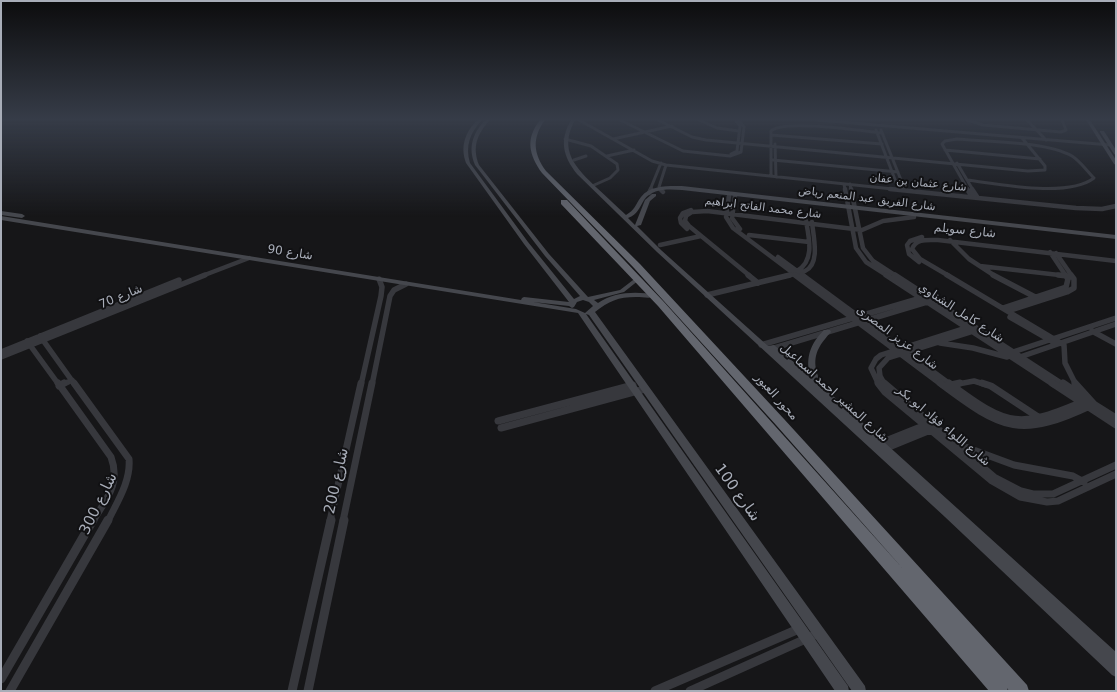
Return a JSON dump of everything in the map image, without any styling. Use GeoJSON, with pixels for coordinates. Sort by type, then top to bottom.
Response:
{"type":"FeatureCollection","features":[{"type":"Feature","properties":{"kind":"highway","name":"محور العبور"},"geometry":{"type":"LineString","coordinates":[[526,152],[531,165],[637,278],[1000,691]]}},
{"type":"Feature","properties":{"kind":"highway","name":"محور العبور"},"geometry":{"type":"LineString","coordinates":[[533,152],[544,172],[650,280],[1021,691]]}},
{"type":"Feature","properties":{"kind":"street","name":"شارع 100"},"geometry":{"type":"LineString","coordinates":[[464,152],[469,166],[494,200],[582,308],[860,691]]}},
{"type":"Feature","properties":{"kind":"street"},"geometry":{"type":"LineString","coordinates":[[473,152],[477,165],[557,268],[587,299],[594,302],[582,308]]}},
{"type":"Feature","properties":{"kind":"street","name":"شارع المشير احمد اسماعيل"},"geometry":{"type":"LineString","coordinates":[[569,152],[570,161],[594,185],[766,347],[1116,660]]}},
{"type":"Feature","properties":{"kind":"street","name":"شارع المشير احمد اسماعيل"},"geometry":{"type":"LineString","coordinates":[[572,152],[574,160],[594,185],[709,293]]}},
{"type":"Feature","properties":{"kind":"street"},"geometry":{"type":"LineString","coordinates":[[594,185],[610,178],[618,170],[617,164],[601,152]]}},
{"type":"Feature","properties":{"kind":"street"},"geometry":{"type":"LineString","coordinates":[[607,156],[624,152]]}},
{"type":"Feature","properties":{"kind":"street","name":"شارع عثمان بن عفان"},"geometry":{"type":"LineString","coordinates":[[640,152],[663,164],[899,189]]}},
{"type":"Feature","properties":{"kind":"street"},"geometry":{"type":"LineString","coordinates":[[693,152],[734,155],[740,152]]}},
{"type":"Feature","properties":{"kind":"street"},"geometry":{"type":"LineString","coordinates":[[773,152],[774,175]]}},
{"type":"Feature","properties":{"kind":"street"},"geometry":{"type":"LineString","coordinates":[[839,152],[1034,169],[1040,165],[1030,152]]}},
{"type":"Feature","properties":{"kind":"street"},"geometry":{"type":"LineString","coordinates":[[886,152],[889,157]]}},
{"type":"Feature","properties":{"kind":"street"},"geometry":{"type":"LineString","coordinates":[[887,152],[904,189]]}},
{"type":"Feature","properties":{"kind":"street"},"geometry":{"type":"LineString","coordinates":[[949,152],[974,196]]}},
{"type":"Feature","properties":{"kind":"street"},"geometry":{"type":"LineString","coordinates":[[973,152],[1040,159]]}},
{"type":"Feature","properties":{"kind":"street"},"geometry":{"type":"LineString","coordinates":[[955,163],[1039,172],[1047,168],[1033,152]]}},
{"type":"Feature","properties":{"kind":"street"},"geometry":{"type":"LineString","coordinates":[[966,179],[1063,189],[1092,182],[1094,177],[1071,155],[1064,152]]}},
{"type":"Feature","properties":{"kind":"street"},"geometry":{"type":"LineString","coordinates":[[1108,152],[1116,164]]}},
{"type":"Feature","properties":{"kind":"street"},"geometry":{"type":"LineString","coordinates":[[574,160],[586,156]]}},
{"type":"Feature","properties":{"kind":"street"},"geometry":{"type":"LineString","coordinates":[[773,159],[895,171]]}},
{"type":"Feature","properties":{"kind":"street"},"geometry":{"type":"LineString","coordinates":[[955,163],[966,179],[974,196]]}},
{"type":"Feature","properties":{"kind":"street"},"geometry":{"type":"LineString","coordinates":[[661,190],[663,164]]}},
{"type":"Feature","properties":{"kind":"street"},"geometry":{"type":"LineString","coordinates":[[638,225],[648,195],[663,164]]}},
{"type":"Feature","properties":{"kind":"street"},"geometry":{"type":"LineString","coordinates":[[895,171],[899,189]]}},
{"type":"Feature","properties":{"kind":"street","name":"شارع عثمان بن عفان"},"geometry":{"type":"LineString","coordinates":[[774,175],[1086,209],[1102,209],[1116,205]]}},
{"type":"Feature","properties":{"kind":"street"},"geometry":{"type":"LineString","coordinates":[[484,186],[488,184],[493,186]]}},
{"type":"Feature","properties":{"kind":"street","name":"شارع كامل الشناوي"},"geometry":{"type":"LineString","coordinates":[[847,184],[856,228],[858,253],[866,262],[1084,401],[1116,425]]}},
{"type":"Feature","properties":{"kind":"street","name":"شارع الفريق عبد المنعم رياض"},"geometry":{"type":"LineString","coordinates":[[648,195],[661,190],[682,188],[914,217],[1116,239]]}},
{"type":"Feature","properties":{"kind":"street","name":"شارع الفريق عبد المنعم رياض"},"geometry":{"type":"LineString","coordinates":[[661,190],[679,190],[1116,239]]}},
{"type":"Feature","properties":{"kind":"street"},"geometry":{"type":"LineString","coordinates":[[628,216],[638,210],[648,195]]}},
{"type":"Feature","properties":{"kind":"street"},"geometry":{"type":"LineString","coordinates":[[728,213],[732,196]]}},
{"type":"Feature","properties":{"kind":"street"},"geometry":{"type":"LineString","coordinates":[[494,200],[499,201],[503,199]]}},
{"type":"Feature","properties":{"kind":"street","name":"شارع محمد الفاتح ابراهيم"},"geometry":{"type":"LineString","coordinates":[[755,282],[698,235],[685,221],[686,216],[702,211],[856,228]]}},
{"type":"Feature","properties":{"kind":"street","name":"شارع 90"},"geometry":{"type":"LineString","coordinates":[[1,213],[337,266],[548,305]]}},
{"type":"Feature","properties":{"kind":"street","name":"شارع عزيز المصرى"},"geometry":{"type":"LineString","coordinates":[[728,213],[734,223],[796,272],[902,351],[993,414],[1026,422],[1041,419],[1084,401]]}},
{"type":"Feature","properties":{"kind":"street","name":"شارع عزيز المصرى"},"geometry":{"type":"LineString","coordinates":[[728,213],[727,221],[733,228],[796,272]]}},
{"type":"Feature","properties":{"kind":"street"},"geometry":{"type":"LineString","coordinates":[[856,228],[865,230],[890,220],[914,217]]}},
{"type":"Feature","properties":{"kind":"street","name":"شارع 90"},"geometry":{"type":"LineString","coordinates":[[1,218],[406,284],[548,305],[582,308]]}},
{"type":"Feature","properties":{"kind":"street"},"geometry":{"type":"LineString","coordinates":[[709,293],[778,277],[811,266],[814,258],[809,222]]}},
{"type":"Feature","properties":{"kind":"street"},"geometry":{"type":"LineString","coordinates":[[796,272],[803,268],[808,260],[809,222]]}},
{"type":"Feature","properties":{"kind":"street"},"geometry":{"type":"LineString","coordinates":[[658,244],[698,235]]}},
{"type":"Feature","properties":{"kind":"street"},"geometry":{"type":"LineString","coordinates":[[749,235],[809,242]]}},
{"type":"Feature","properties":{"kind":"street","name":"شارع سويلم"},"geometry":{"type":"LineString","coordinates":[[1056,341],[916,256],[912,249],[914,244],[921,240],[953,240],[1116,260]]}},
{"type":"Feature","properties":{"kind":"street"},"geometry":{"type":"LineString","coordinates":[[953,240],[965,257],[1041,298]]}},
{"type":"Feature","properties":{"kind":"street"},"geometry":{"type":"LineString","coordinates":[[1003,310],[1071,290],[1075,285],[1053,252]]}},
{"type":"Feature","properties":{"kind":"street","name":"شارع 70"},"geometry":{"type":"LineString","coordinates":[[41,338],[239,257]]}},
{"type":"Feature","properties":{"kind":"street","name":"شارع 70"},"geometry":{"type":"LineString","coordinates":[[1,352],[250,258]]}},
{"type":"Feature","properties":{"kind":"street"},"geometry":{"type":"LineString","coordinates":[[981,266],[1070,276]]}},
{"type":"Feature","properties":{"kind":"street"},"geometry":{"type":"LineString","coordinates":[[582,308],[587,299],[622,291],[637,278]]}},
{"type":"Feature","properties":{"kind":"street","name":"شارع 200"},"geometry":{"type":"LineString","coordinates":[[292,691],[354,409],[381,296],[382,287],[379,279]]}},
{"type":"Feature","properties":{"kind":"street"},"geometry":{"type":"LineString","coordinates":[[381,296],[390,296],[398,288],[406,284]]}},
{"type":"Feature","properties":{"kind":"street"},"geometry":{"type":"LineString","coordinates":[[582,308],[618,296],[635,294],[653,296]]}},
{"type":"Feature","properties":{"kind":"street","name":"شارع 200"},"geometry":{"type":"LineString","coordinates":[[308,691],[390,296]]}},
{"type":"Feature","properties":{"kind":"street"},"geometry":{"type":"LineString","coordinates":[[766,347],[926,300]]}},
{"type":"Feature","properties":{"kind":"street"},"geometry":{"type":"LineString","coordinates":[[1013,352],[1056,341],[1092,329],[1116,318]]}},
{"type":"Feature","properties":{"kind":"street"},"geometry":{"type":"LineString","coordinates":[[766,347],[827,332],[859,319]]}},
{"type":"Feature","properties":{"kind":"street"},"geometry":{"type":"LineString","coordinates":[[1092,329],[1116,324]]}},
{"type":"Feature","properties":{"kind":"street","name":"شارع كامل الشناوي"},"geometry":{"type":"LineString","coordinates":[[972,329],[1013,352],[1019,360]]}},
{"type":"Feature","properties":{"kind":"street","name":"شارع اللواء فؤاد ابو بكر"},"geometry":{"type":"LineString","coordinates":[[972,329],[936,343],[881,355],[873,361],[871,366],[872,376],[880,387],[930,427],[992,482],[1020,497],[1040,501],[1058,501],[1116,474]]}},
{"type":"Feature","properties":{"kind":"street","name":"شارع اللواء فؤاد ابو بكر"},"geometry":{"type":"LineString","coordinates":[[902,351],[972,329]]}},
{"type":"Feature","properties":{"kind":"street"},"geometry":{"type":"LineString","coordinates":[[1092,329],[1116,342]]}},
{"type":"Feature","properties":{"kind":"street"},"geometry":{"type":"LineString","coordinates":[[819,388],[812,369],[812,355],[817,342],[827,332]]}},
{"type":"Feature","properties":{"kind":"street","name":"شارع 300"},"geometry":{"type":"LineString","coordinates":[[10,691],[103,530],[129,477],[129,459],[41,338]]}},
{"type":"Feature","properties":{"kind":"street"},"geometry":{"type":"LineString","coordinates":[[936,343],[973,348],[1019,360],[1056,341]]}},
{"type":"Feature","properties":{"kind":"street"},"geometry":{"type":"LineString","coordinates":[[1056,341],[1064,346],[1063,360],[1069,376],[1091,406]]}},
{"type":"Feature","properties":{"kind":"street","name":"شارع 70"},"geometry":{"type":"LineString","coordinates":[[1,357],[28,343]]}},
{"type":"Feature","properties":{"kind":"street","name":"شارع 300"},"geometry":{"type":"LineString","coordinates":[[1,680],[95,520],[115,477],[116,470],[111,457],[28,343]]}},
{"type":"Feature","properties":{"kind":"street","name":"شارع المشير احمد اسماعيل"},"geometry":{"type":"LineString","coordinates":[[766,347],[819,388],[1116,671]]}},
{"type":"Feature","properties":{"kind":"street","name":"شارع عزيز المصرى"},"geometry":{"type":"LineString","coordinates":[[902,351],[970,406],[1004,423],[1023,427],[1040,427],[1091,406]]}},
{"type":"Feature","properties":{"kind":"street"},"geometry":{"type":"LineString","coordinates":[[59,386],[72,380]]}},
{"type":"Feature","properties":{"kind":"street"},"geometry":{"type":"LineString","coordinates":[[951,385],[974,381],[986,384],[997,389],[1041,419]]}},
{"type":"Feature","properties":{"kind":"street","name":"شارع 100"},"geometry":{"type":"LineString","coordinates":[[638,387],[842,691]]}},
{"type":"Feature","properties":{"kind":"street"},"geometry":{"type":"LineString","coordinates":[[500,424],[638,387]]}},
{"type":"Feature","properties":{"kind":"street","name":"شارع كامل الشناوي"},"geometry":{"type":"LineString","coordinates":[[1091,406],[1116,418]]}},
{"type":"Feature","properties":{"kind":"street"},"geometry":{"type":"LineString","coordinates":[[354,409],[366,408]]}},
{"type":"Feature","properties":{"kind":"street"},"geometry":{"type":"LineString","coordinates":[[880,447],[930,427]]}},
{"type":"Feature","properties":{"kind":"street","name":"شارع اللواء فؤاد ابو بكر"},"geometry":{"type":"LineString","coordinates":[[930,427],[951,441],[994,477],[1021,491],[1033,494],[1053,494],[1116,465]]}},
{"type":"Feature","properties":{"kind":"street"},"geometry":{"type":"LineString","coordinates":[[951,441],[1001,461],[1040,471],[1073,476],[1091,487]]}},
{"type":"Feature","properties":{"kind":"street"},"geometry":{"type":"LineString","coordinates":[[655,691],[812,623]]}},
{"type":"Feature","properties":{"kind":"street"},"geometry":{"type":"LineString","coordinates":[[690,691],[819,633]]}},
{"type":"Feature","properties":{"kind":"street"},"geometry":{"type":"LineString","coordinates":[[742,653],[749,665]]}}]}
